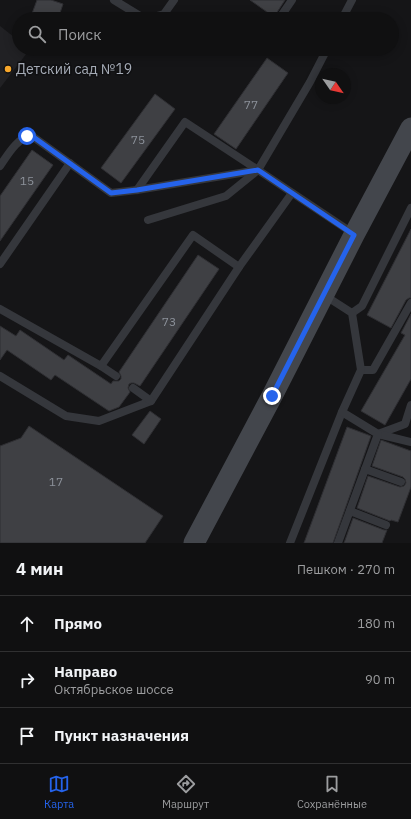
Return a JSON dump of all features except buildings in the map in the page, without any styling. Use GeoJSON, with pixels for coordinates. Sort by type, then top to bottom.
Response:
{"type":"FeatureCollection","features":[{"type":"Feature","properties":{"kind":"main road"},"geometry":{"type":"LineString","coordinates":[[194,543],[411,128]]}},
{"type":"Feature","properties":{"kind":"lane"},"geometry":{"type":"LineString","coordinates":[[114,0],[134,12]]}},
{"type":"Feature","properties":{"kind":"lane"},"geometry":{"type":"LineString","coordinates":[[165,12],[174,0]]}},
{"type":"Feature","properties":{"kind":"lane"},"geometry":{"type":"LineString","coordinates":[[284,12],[292,0]]}},
{"type":"Feature","properties":{"kind":"lane"},"geometry":{"type":"LineString","coordinates":[[346,12],[352,0]]}},
{"type":"Feature","properties":{"kind":"lane"},"geometry":{"type":"LineString","coordinates":[[148,220],[226,196],[258,170],[310,82],[323,56]]}},
{"type":"Feature","properties":{"kind":"lane"},"geometry":{"type":"LineString","coordinates":[[137,190],[185,122],[354,235]]}},
{"type":"Feature","properties":{"kind":"lane"},"geometry":{"type":"LineString","coordinates":[[0,166],[13,147],[27,136],[32,136],[111,193],[258,170]]}},
{"type":"Feature","properties":{"kind":"lane"},"geometry":{"type":"LineString","coordinates":[[0,264],[70,163]]}},
{"type":"Feature","properties":{"kind":"lane"},"geometry":{"type":"LineString","coordinates":[[0,376],[66,416],[99,421],[151,400],[239,267],[292,193]]}},
{"type":"Feature","properties":{"kind":"lane"},"geometry":{"type":"LineString","coordinates":[[352,313],[362,306],[411,208]]}},
{"type":"Feature","properties":{"kind":"lane"},"geometry":{"type":"LineString","coordinates":[[102,366],[193,235],[239,267]]}},
{"type":"Feature","properties":{"kind":"lane"},"geometry":{"type":"LineString","coordinates":[[290,543],[342,412],[361,370],[352,313],[324,295]]}},
{"type":"Feature","properties":{"kind":"lane"},"geometry":{"type":"LineString","coordinates":[[361,370],[373,370],[411,303]]}},
{"type":"Feature","properties":{"kind":"lane"},"geometry":{"type":"LineString","coordinates":[[0,309],[102,366],[116,376]]}},
{"type":"Feature","properties":{"kind":"lane"},"geometry":{"type":"LineString","coordinates":[[133,388],[151,400]]}},
{"type":"Feature","properties":{"kind":"lane"},"geometry":{"type":"LineString","coordinates":[[338,543],[378,434],[405,424],[411,405]]}},
{"type":"Feature","properties":{"kind":"lane"},"geometry":{"type":"LineString","coordinates":[[342,412],[378,434],[411,442]]}},
{"type":"Feature","properties":{"kind":"lane"},"geometry":{"type":"LineString","coordinates":[[365,469],[401,482]]}},
{"type":"Feature","properties":{"kind":"lane"},"geometry":{"type":"LineString","coordinates":[[350,511],[386,525]]}},
{"type":"Feature","properties":{"kind":"shaded area","name":"Детский сад №19"},"geometry":{"type":"Polygon","coordinates":[[[0,26],[12,35],[12,56],[25,56],[0,88],[0,26]]]}},
{"type":"Feature","properties":{"kind":"place","name":"Детский сад №19"},"geometry":{"type":"Point","coordinates":[8,69]}},
{"type":"Feature","properties":{"kind":"route"},"geometry":{"type":"LineString","coordinates":[[27,136],[32,136],[111,193],[258,170],[354,235],[272,396]]}}]}
